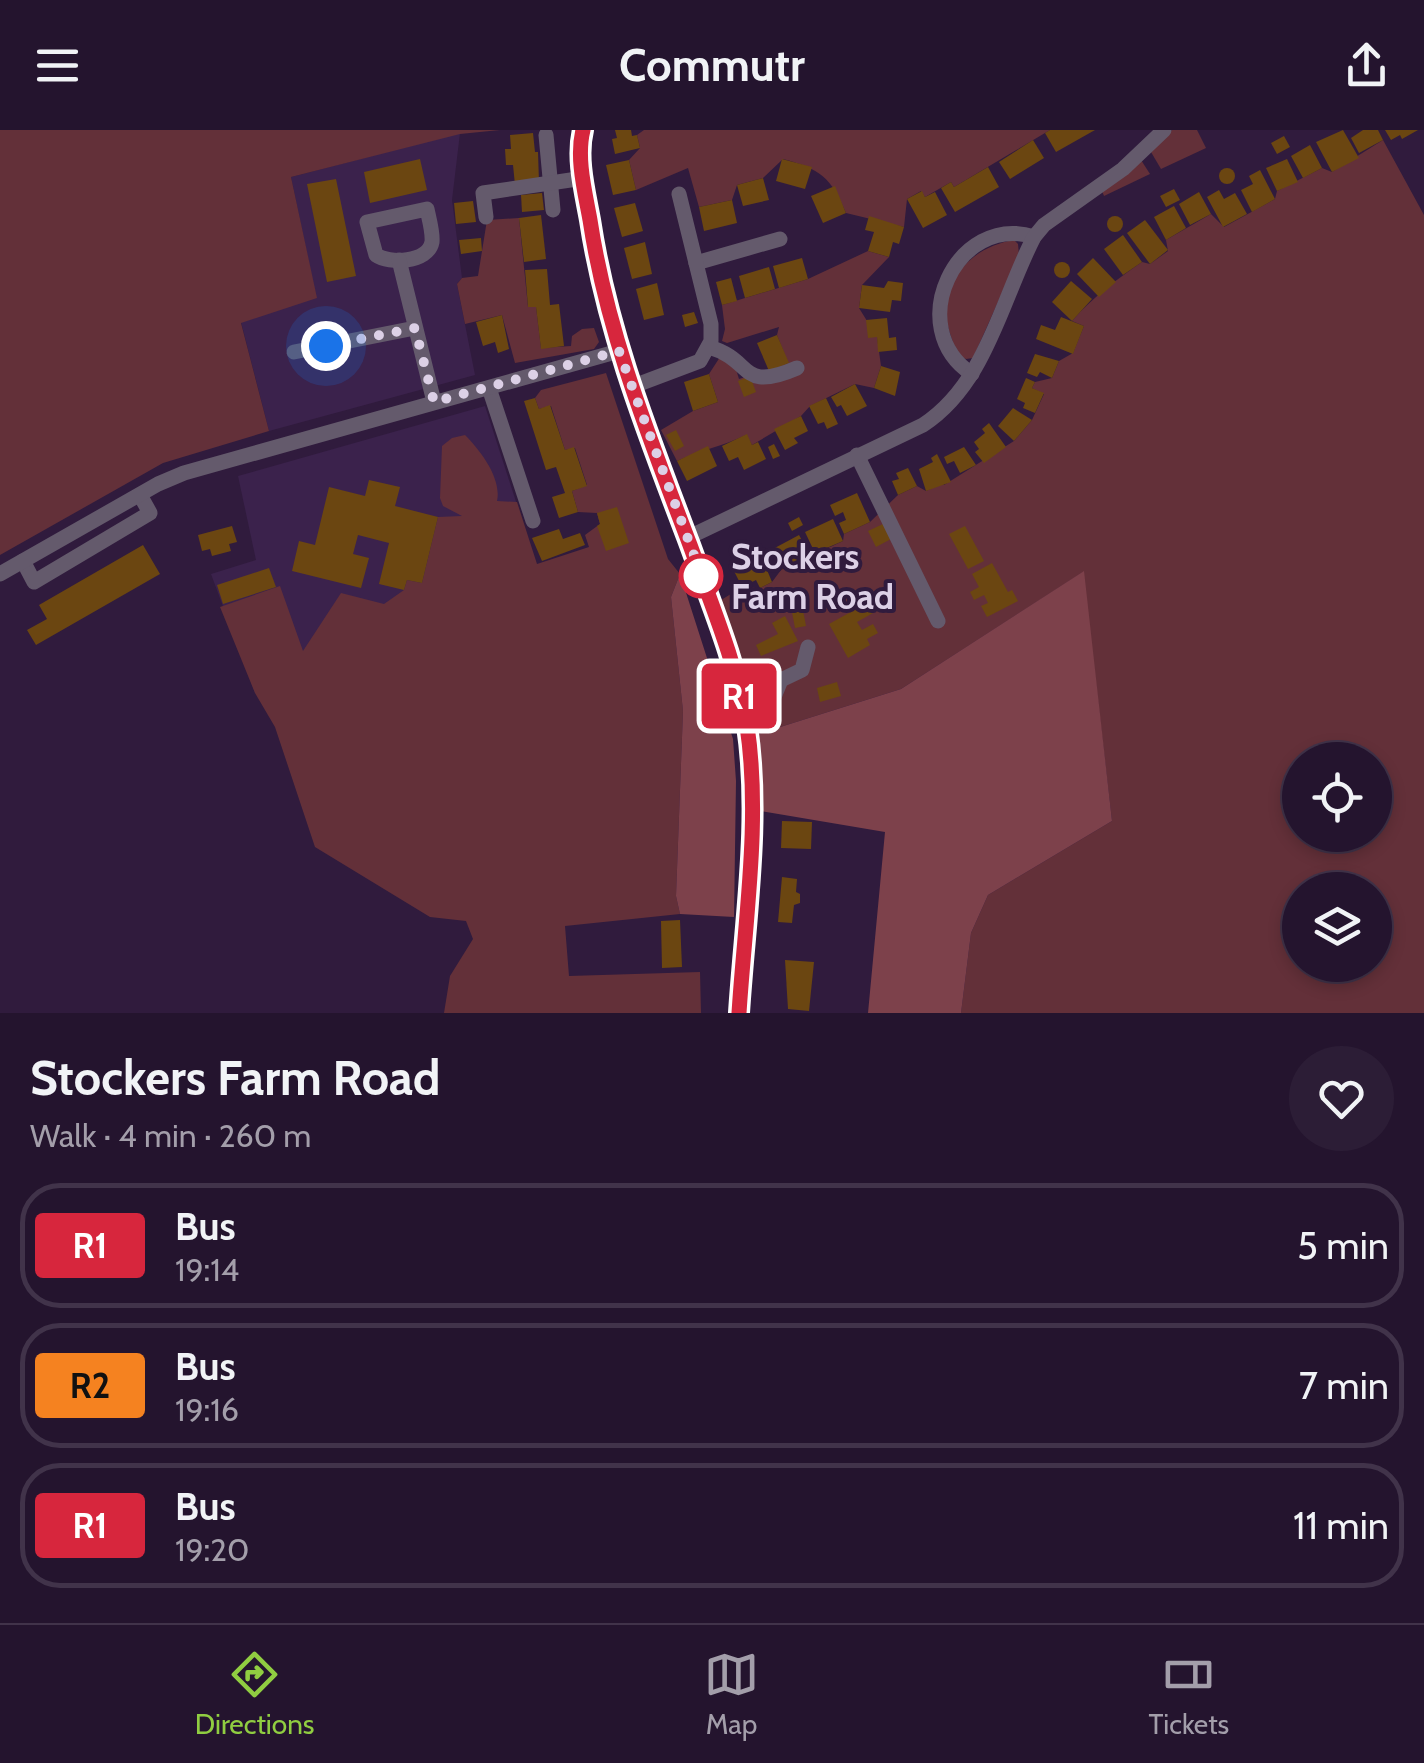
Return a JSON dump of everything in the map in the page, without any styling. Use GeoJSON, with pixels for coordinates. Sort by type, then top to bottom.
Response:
{"type":"FeatureCollection","features":[{"type":"Feature","properties":{"kind":"street"},"geometry":{"type":"LineString","coordinates":[[583,130],[584,178],[599,272],[619,351],[687,538],[747,726],[750,844],[739,1013]]}},
{"type":"Feature","properties":{"kind":"street"},"geometry":{"type":"LineString","coordinates":[[687,538],[940,414],[972,374],[1034,237],[1123,169],[1164,130]]}},
{"type":"Feature","properties":{"kind":"street"},"geometry":{"type":"LineString","coordinates":[[546,135],[552,210]]}},
{"type":"Feature","properties":{"kind":"street"},"geometry":{"type":"LineString","coordinates":[[486,216],[482,193],[584,178]]}},
{"type":"Feature","properties":{"kind":"street"},"geometry":{"type":"LineString","coordinates":[[631,387],[700,361],[709,346],[712,324],[679,194]]}},
{"type":"Feature","properties":{"kind":"street"},"geometry":{"type":"LineString","coordinates":[[427,209],[432,241],[428,250],[399,260],[384,261],[376,255],[367,222],[427,209]]}},
{"type":"Feature","properties":{"kind":"street"},"geometry":{"type":"LineString","coordinates":[[972,374],[958,365],[947,348],[940,321],[944,285],[952,266],[982,244],[1012,232],[1034,237]]}},
{"type":"Feature","properties":{"kind":"street"},"geometry":{"type":"LineString","coordinates":[[696,263],[780,239]]}},
{"type":"Feature","properties":{"kind":"street"},"geometry":{"type":"LineString","coordinates":[[399,260],[434,402]]}},
{"type":"Feature","properties":{"kind":"street"},"geometry":{"type":"LineString","coordinates":[[294,352],[415,328]]}},
{"type":"Feature","properties":{"kind":"street"},"geometry":{"type":"LineString","coordinates":[[709,346],[731,356],[741,368],[760,379],[798,368]]}},
{"type":"Feature","properties":{"kind":"street"},"geometry":{"type":"LineString","coordinates":[[0,574],[184,474],[619,351]]}},
{"type":"Feature","properties":{"kind":"street"},"geometry":{"type":"LineString","coordinates":[[489,388],[533,520]]}},
{"type":"Feature","properties":{"kind":"street"},"geometry":{"type":"LineString","coordinates":[[858,455],[938,621]]}},
{"type":"Feature","properties":{"kind":"street"},"geometry":{"type":"LineString","coordinates":[[23,561],[34,582],[150,513],[140,495]]}},
{"type":"Feature","properties":{"kind":"street"},"geometry":{"type":"LineString","coordinates":[[747,726],[766,716],[782,680],[802,670],[808,647]]}},
{"type":"Feature","properties":{"kind":"shaded area"},"geometry":{"type":"Polygon","coordinates":[[[0,130],[500,130],[460,134],[291,177],[317,298],[241,323],[269,431],[163,463],[0,555],[0,130]]]}},
{"type":"Feature","properties":{"kind":"shaded area"},"geometry":{"type":"Polygon","coordinates":[[[644,130],[1050,130],[954,187],[951,182],[925,197],[921,191],[907,199],[904,227],[846,213],[823,176],[783,159],[763,178],[737,185],[732,200],[699,207],[688,168],[636,190],[629,160],[640,148],[637,135],[644,130]]]}},
{"type":"Feature","properties":{"kind":"shaded area"},"geometry":{"type":"Polygon","coordinates":[[[1172,130],[1197,130],[1206,148],[1161,169],[1151,152],[1172,130]]]}},
{"type":"Feature","properties":{"kind":"shaded area"},"geometry":{"type":"Polygon","coordinates":[[[460,133],[452,200],[462,278],[457,284],[475,375],[269,431],[241,322],[316,297],[291,177],[460,133]]]}},
{"type":"Feature","properties":{"kind":"shaded area"},"geometry":{"type":"Polygon","coordinates":[[[1383,140],[1424,215],[1424,1013],[961,1013],[971,933],[988,895],[1112,821],[1083,572],[901,689],[758,734],[718,602],[742,587],[760,588],[772,582],[781,570],[843,541],[844,534],[870,522],[898,495],[917,486],[926,491],[944,485],[1014,441],[1032,420],[1044,394],[1032,388],[1035,382],[1052,378],[1059,361],[1073,353],[1084,326],[1072,321],[1096,297],[1142,262],[1150,264],[1168,251],[1166,240],[1211,214],[1224,227],[1275,199],[1277,191],[1322,168],[1332,172],[1383,140]]]}},
{"type":"Feature","properties":{"kind":"shaded area"},"geometry":{"type":"Polygon","coordinates":[[[1141,160],[1150,174],[1104,196],[1102,191],[1141,160]]]}},
{"type":"Feature","properties":{"kind":"shaded area"},"geometry":{"type":"Polygon","coordinates":[[[519,218],[528,307],[536,307],[541,348],[571,346],[572,336],[582,329],[594,328],[599,342],[594,349],[515,363],[502,315],[465,324],[457,284],[462,278],[478,276],[487,220],[519,218]]]}},
{"type":"Feature","properties":{"kind":"shaded area"},"geometry":{"type":"Polygon","coordinates":[[[1014,240],[1019,255],[973,358],[966,359],[957,354],[948,325],[950,287],[975,256],[1014,240]]]}},
{"type":"Feature","properties":{"kind":"shaded area"},"geometry":{"type":"Polygon","coordinates":[[[868,251],[889,257],[862,285],[859,308],[877,337],[881,366],[874,388],[855,384],[810,406],[801,416],[752,445],[746,435],[677,461],[661,430],[718,402],[709,374],[720,357],[734,363],[739,379],[788,363],[777,335],[779,327],[727,343],[722,341],[722,305],[808,279],[868,251]]]}},
{"type":"Feature","properties":{"kind":"shaded area"},"geometry":{"type":"Polygon","coordinates":[[[606,373],[668,559],[680,574],[671,597],[683,711],[676,896],[680,914],[565,926],[569,976],[700,972],[701,1013],[444,1013],[450,976],[473,939],[466,921],[430,917],[315,847],[275,727],[255,693],[220,607],[280,586],[303,651],[341,593],[384,604],[404,590],[407,580],[422,583],[438,517],[462,516],[443,506],[440,498],[442,446],[465,435],[493,475],[497,501],[517,502],[537,564],[589,547],[585,535],[600,524],[597,513],[578,512],[572,491],[587,485],[575,448],[565,450],[551,406],[539,409],[535,398],[541,390],[606,373]]]}},
{"type":"Feature","properties":{"kind":"shaded area"},"geometry":{"type":"Polygon","coordinates":[[[485,406],[567,659],[255,693],[211,574],[256,560],[238,476],[485,406]]]}},
{"type":"Feature","properties":{"kind":"shaded area"},"geometry":{"type":"Polygon","coordinates":[[[1084,571],[1112,821],[988,895],[971,933],[961,1013],[868,1013],[885,832],[761,811],[758,734],[901,689],[1084,571]]]}},
{"type":"Feature","properties":{"kind":"shaded area"},"geometry":{"type":"Polygon","coordinates":[[[680,574],[733,739],[734,917],[680,914],[676,896],[683,711],[671,597],[680,574]]]}},
{"type":"Feature","properties":{"kind":"building"},"geometry":{"type":"Polygon","coordinates":[[[615,130],[631,130],[632,136],[637,135],[640,148],[615,154],[615,130]]]}},
{"type":"Feature","properties":{"kind":"building"},"geometry":{"type":"Polygon","coordinates":[[[1095,130],[1056,152],[1045,133],[1095,130]]]}},
{"type":"Feature","properties":{"kind":"building"},"geometry":{"type":"Polygon","coordinates":[[[1343,130],[1359,158],[1332,172],[1316,142],[1343,130]]]}},
{"type":"Feature","properties":{"kind":"building"},"geometry":{"type":"Polygon","coordinates":[[[1363,130],[1378,130],[1383,140],[1359,153],[1351,138],[1363,130]]]}},
{"type":"Feature","properties":{"kind":"building"},"geometry":{"type":"Polygon","coordinates":[[[1385,130],[1418,130],[1391,140],[1385,130]]]}},
{"type":"Feature","properties":{"kind":"building"},"geometry":{"type":"Polygon","coordinates":[[[533,133],[539,182],[515,185],[513,165],[506,165],[505,149],[511,149],[510,135],[533,133]]]}},
{"type":"Feature","properties":{"kind":"building"},"geometry":{"type":"Polygon","coordinates":[[[1284,136],[1290,147],[1277,154],[1271,143],[1284,136]]]}},
{"type":"Feature","properties":{"kind":"building"},"geometry":{"type":"Polygon","coordinates":[[[1033,140],[1044,158],[1010,179],[999,162],[1033,140]]]}},
{"type":"Feature","properties":{"kind":"building"},"geometry":{"type":"Polygon","coordinates":[[[1310,145],[1322,168],[1303,178],[1291,156],[1310,145]]]}},
{"type":"Feature","properties":{"kind":"building"},"geometry":{"type":"Polygon","coordinates":[[[420,159],[427,190],[370,203],[364,172],[420,159]]]}},
{"type":"Feature","properties":{"kind":"building"},"geometry":{"type":"Polygon","coordinates":[[[782,159],[812,167],[805,189],[776,181],[782,159]]]}},
{"type":"Feature","properties":{"kind":"building"},"geometry":{"type":"Polygon","coordinates":[[[1287,159],[1298,182],[1277,191],[1266,168],[1287,159]]]}},
{"type":"Feature","properties":{"kind":"building"},"geometry":{"type":"Polygon","coordinates":[[[629,160],[636,190],[613,195],[606,165],[629,160]]]}},
{"type":"Feature","properties":{"kind":"building"},"geometry":{"type":"Polygon","coordinates":[[[988,167],[999,187],[955,212],[941,188],[951,182],[954,187],[988,167]]]}},
{"type":"Feature","properties":{"kind":"building"},"geometry":{"type":"Polygon","coordinates":[[[1227,168],[1235,176],[1227,184],[1219,176],[1227,168]]]}},
{"type":"Feature","properties":{"kind":"building"},"geometry":{"type":"Polygon","coordinates":[[[1260,170],[1275,199],[1252,212],[1241,190],[1253,184],[1249,176],[1260,170]]]}},
{"type":"Feature","properties":{"kind":"building"},"geometry":{"type":"Polygon","coordinates":[[[763,178],[769,200],[743,206],[737,185],[763,178]]]}},
{"type":"Feature","properties":{"kind":"building"},"geometry":{"type":"Polygon","coordinates":[[[336,179],[356,276],[327,282],[307,184],[336,179]]]}},
{"type":"Feature","properties":{"kind":"building"},"geometry":{"type":"Polygon","coordinates":[[[835,186],[846,213],[823,223],[811,196],[835,186]]]}},
{"type":"Feature","properties":{"kind":"building"},"geometry":{"type":"Polygon","coordinates":[[[1174,189],[1180,200],[1166,207],[1160,196],[1174,189]]]}},
{"type":"Feature","properties":{"kind":"building"},"geometry":{"type":"Polygon","coordinates":[[[1219,190],[1224,199],[1235,193],[1247,214],[1223,227],[1207,197],[1219,190]]]}},
{"type":"Feature","properties":{"kind":"building"},"geometry":{"type":"Polygon","coordinates":[[[922,191],[925,197],[935,192],[947,215],[923,228],[907,199],[922,191]]]}},
{"type":"Feature","properties":{"kind":"building"},"geometry":{"type":"Polygon","coordinates":[[[1199,192],[1211,214],[1190,225],[1179,204],[1199,192]]]}},
{"type":"Feature","properties":{"kind":"building"},"geometry":{"type":"Polygon","coordinates":[[[542,193],[544,210],[522,212],[521,195],[542,193]]]}},
{"type":"Feature","properties":{"kind":"building"},"geometry":{"type":"Polygon","coordinates":[[[732,200],[737,223],[704,231],[699,207],[732,200]]]}},
{"type":"Feature","properties":{"kind":"building"},"geometry":{"type":"Polygon","coordinates":[[[473,201],[476,222],[456,224],[454,203],[473,201]]]}},
{"type":"Feature","properties":{"kind":"building"},"geometry":{"type":"Polygon","coordinates":[[[635,203],[643,231],[622,237],[614,208],[635,203]]]}},
{"type":"Feature","properties":{"kind":"building"},"geometry":{"type":"Polygon","coordinates":[[[1174,206],[1186,228],[1166,240],[1154,217],[1174,206]]]}},
{"type":"Feature","properties":{"kind":"building"},"geometry":{"type":"Polygon","coordinates":[[[541,215],[546,259],[524,262],[519,218],[541,215]]]}},
{"type":"Feature","properties":{"kind":"building"},"geometry":{"type":"Polygon","coordinates":[[[869,216],[904,227],[899,244],[893,242],[889,257],[868,251],[874,232],[865,230],[869,216]]]}},
{"type":"Feature","properties":{"kind":"building"},"geometry":{"type":"Polygon","coordinates":[[[1115,216],[1123,224],[1115,232],[1107,224],[1115,216]]]}},
{"type":"Feature","properties":{"kind":"building"},"geometry":{"type":"Polygon","coordinates":[[[1145,220],[1168,250],[1150,264],[1127,233],[1145,220]]]}},
{"type":"Feature","properties":{"kind":"building"},"geometry":{"type":"Polygon","coordinates":[[[1123,235],[1142,262],[1123,275],[1104,249],[1123,235]]]}},
{"type":"Feature","properties":{"kind":"building"},"geometry":{"type":"Polygon","coordinates":[[[481,238],[482,251],[461,254],[459,240],[481,238]]]}},
{"type":"Feature","properties":{"kind":"building"},"geometry":{"type":"Polygon","coordinates":[[[645,242],[652,274],[632,279],[624,248],[645,242]]]}},
{"type":"Feature","properties":{"kind":"building"},"geometry":{"type":"Polygon","coordinates":[[[802,258],[808,279],[779,288],[773,266],[802,258]]]}},
{"type":"Feature","properties":{"kind":"building"},"geometry":{"type":"Polygon","coordinates":[[[1093,258],[1116,282],[1099,297],[1077,274],[1093,258]]]}},
{"type":"Feature","properties":{"kind":"building"},"geometry":{"type":"Polygon","coordinates":[[[1062,262],[1070,270],[1062,278],[1054,270],[1062,262]]]}},
{"type":"Feature","properties":{"kind":"building"},"geometry":{"type":"Polygon","coordinates":[[[769,267],[775,289],[745,298],[739,276],[769,267]]]}},
{"type":"Feature","properties":{"kind":"building"},"geometry":{"type":"Polygon","coordinates":[[[547,269],[550,305],[559,304],[564,346],[541,349],[536,307],[528,307],[525,270],[547,269]]]}},
{"type":"Feature","properties":{"kind":"building"},"geometry":{"type":"Polygon","coordinates":[[[731,278],[737,301],[722,305],[716,282],[731,278]]]}},
{"type":"Feature","properties":{"kind":"building"},"geometry":{"type":"Polygon","coordinates":[[[888,281],[903,283],[901,301],[892,300],[890,312],[859,308],[862,285],[884,288],[888,281]]]}},
{"type":"Feature","properties":{"kind":"building"},"geometry":{"type":"Polygon","coordinates":[[[1071,281],[1092,299],[1072,321],[1052,302],[1071,281]]]}},
{"type":"Feature","properties":{"kind":"building"},"geometry":{"type":"Polygon","coordinates":[[[657,283],[664,315],[644,320],[636,289],[657,283]]]}},
{"type":"Feature","properties":{"kind":"building"},"geometry":{"type":"Polygon","coordinates":[[[694,312],[698,323],[685,327],[682,315],[694,312]]]}},
{"type":"Feature","properties":{"kind":"building"},"geometry":{"type":"Polygon","coordinates":[[[502,315],[509,349],[498,353],[495,342],[483,346],[476,322],[502,315]]]}},
{"type":"Feature","properties":{"kind":"building"},"geometry":{"type":"Polygon","coordinates":[[[1061,317],[1084,326],[1073,354],[1036,339],[1041,325],[1055,330],[1061,317]]]}},
{"type":"Feature","properties":{"kind":"building"},"geometry":{"type":"Polygon","coordinates":[[[887,318],[889,338],[896,337],[897,350],[878,352],[877,337],[868,338],[866,320],[887,318]]]}},
{"type":"Feature","properties":{"kind":"building"},"geometry":{"type":"Polygon","coordinates":[[[777,335],[789,363],[769,371],[757,343],[777,335]]]}},
{"type":"Feature","properties":{"kind":"building"},"geometry":{"type":"Polygon","coordinates":[[[1035,354],[1059,361],[1052,378],[1040,372],[1037,377],[1027,373],[1035,354]]]}},
{"type":"Feature","properties":{"kind":"building"},"geometry":{"type":"Polygon","coordinates":[[[881,366],[900,372],[895,396],[874,388],[881,366]]]}},
{"type":"Feature","properties":{"kind":"building"},"geometry":{"type":"Polygon","coordinates":[[[709,374],[718,402],[693,411],[684,382],[709,374]]]}},
{"type":"Feature","properties":{"kind":"building"},"geometry":{"type":"Polygon","coordinates":[[[750,376],[756,392],[744,397],[738,381],[750,376]]]}},
{"type":"Feature","properties":{"kind":"building"},"geometry":{"type":"Polygon","coordinates":[[[1026,378],[1035,382],[1032,388],[1044,393],[1035,413],[1023,408],[1025,403],[1017,399],[1026,378]]]}},
{"type":"Feature","properties":{"kind":"building"},"geometry":{"type":"Polygon","coordinates":[[[855,384],[867,406],[847,416],[831,397],[855,384]]]}},
{"type":"Feature","properties":{"kind":"building"},"geometry":{"type":"Polygon","coordinates":[[[535,398],[539,409],[550,405],[565,450],[574,447],[587,486],[572,491],[578,512],[559,518],[552,497],[565,493],[556,467],[546,470],[524,401],[535,398]]]}},
{"type":"Feature","properties":{"kind":"building"},"geometry":{"type":"Polygon","coordinates":[[[826,398],[838,424],[827,429],[824,422],[818,424],[809,406],[826,398]]]}},
{"type":"Feature","properties":{"kind":"building"},"geometry":{"type":"Polygon","coordinates":[[[1013,408],[1032,420],[1014,441],[998,426],[1013,408]]]}},
{"type":"Feature","properties":{"kind":"building"},"geometry":{"type":"Polygon","coordinates":[[[801,416],[808,431],[794,438],[798,443],[785,450],[774,429],[801,416]]]}},
{"type":"Feature","properties":{"kind":"building"},"geometry":{"type":"Polygon","coordinates":[[[989,423],[1006,447],[984,463],[975,452],[979,449],[974,442],[985,433],[982,429],[989,423]]]}},
{"type":"Feature","properties":{"kind":"building"},"geometry":{"type":"Polygon","coordinates":[[[676,430],[684,446],[675,451],[666,435],[676,430]]]}},
{"type":"Feature","properties":{"kind":"building"},"geometry":{"type":"Polygon","coordinates":[[[747,434],[752,445],[758,442],[766,459],[744,470],[738,457],[729,461],[722,446],[747,434]]]}},
{"type":"Feature","properties":{"kind":"building"},"geometry":{"type":"Polygon","coordinates":[[[774,444],[780,456],[773,459],[768,447],[774,444]]]}},
{"type":"Feature","properties":{"kind":"building"},"geometry":{"type":"Polygon","coordinates":[[[708,446],[717,466],[687,481],[677,461],[708,446]]]}},
{"type":"Feature","properties":{"kind":"building"},"geometry":{"type":"Polygon","coordinates":[[[964,447],[976,465],[960,473],[954,461],[947,464],[944,457],[964,447]]]}},
{"type":"Feature","properties":{"kind":"building"},"geometry":{"type":"Polygon","coordinates":[[[937,454],[951,482],[926,491],[919,469],[933,462],[931,458],[937,454]]]}},
{"type":"Feature","properties":{"kind":"building"},"geometry":{"type":"Polygon","coordinates":[[[908,468],[917,486],[898,495],[892,481],[899,479],[896,473],[908,468]]]}},
{"type":"Feature","properties":{"kind":"building"},"geometry":{"type":"Polygon","coordinates":[[[369,480],[400,487],[395,506],[438,517],[422,583],[407,580],[404,590],[379,584],[389,543],[358,535],[353,554],[369,558],[361,588],[292,571],[299,541],[315,545],[329,487],[365,496],[369,480]]]}},
{"type":"Feature","properties":{"kind":"building"},"geometry":{"type":"Polygon","coordinates":[[[857,493],[870,522],[844,534],[839,523],[846,520],[843,512],[835,516],[830,505],[857,493]]]}},
{"type":"Feature","properties":{"kind":"building"},"geometry":{"type":"Polygon","coordinates":[[[617,507],[629,543],[606,551],[597,513],[617,507]]]}},
{"type":"Feature","properties":{"kind":"building"},"geometry":{"type":"Polygon","coordinates":[[[799,517],[803,525],[792,531],[788,523],[799,517]]]}},
{"type":"Feature","properties":{"kind":"building"},"geometry":{"type":"Polygon","coordinates":[[[833,519],[843,541],[815,553],[805,532],[833,519]]]}},
{"type":"Feature","properties":{"kind":"building"},"geometry":{"type":"Polygon","coordinates":[[[883,524],[891,539],[876,547],[868,531],[883,524]]]}},
{"type":"Feature","properties":{"kind":"building"},"geometry":{"type":"Polygon","coordinates":[[[232,526],[237,542],[229,544],[231,551],[212,556],[210,549],[202,551],[198,535],[232,526]]]}},
{"type":"Feature","properties":{"kind":"building"},"geometry":{"type":"Polygon","coordinates":[[[965,526],[984,561],[968,569],[949,534],[965,526]]]}},
{"type":"Feature","properties":{"kind":"building"},"geometry":{"type":"Polygon","coordinates":[[[559,529],[563,539],[580,533],[585,545],[542,561],[532,538],[559,529]]]}},
{"type":"Feature","properties":{"kind":"building"},"geometry":{"type":"Polygon","coordinates":[[[799,535],[810,555],[781,570],[771,550],[799,535]]]}},
{"type":"Feature","properties":{"kind":"building"},"geometry":{"type":"Polygon","coordinates":[[[143,545],[160,574],[36,645],[27,630],[47,619],[39,605],[143,545]]]}},
{"type":"Feature","properties":{"kind":"building"},"geometry":{"type":"Polygon","coordinates":[[[760,553],[772,582],[760,588],[756,580],[742,587],[732,567],[760,553]]]}},
{"type":"Feature","properties":{"kind":"building"},"geometry":{"type":"Polygon","coordinates":[[[992,563],[1008,592],[1012,590],[1018,601],[987,617],[981,606],[988,603],[984,595],[974,600],[970,592],[979,587],[972,574],[992,563]]]}},
{"type":"Feature","properties":{"kind":"building"},"geometry":{"type":"Polygon","coordinates":[[[269,568],[276,587],[223,604],[217,585],[269,568]]]}},
{"type":"Feature","properties":{"kind":"building"},"geometry":{"type":"Polygon","coordinates":[[[867,603],[873,613],[857,622],[862,630],[873,624],[878,633],[867,639],[870,645],[848,658],[829,624],[867,603]]]}},
{"type":"Feature","properties":{"kind":"building"},"geometry":{"type":"Polygon","coordinates":[[[802,605],[806,626],[795,628],[791,607],[802,605]]]}},
{"type":"Feature","properties":{"kind":"building"},"geometry":{"type":"Polygon","coordinates":[[[785,616],[798,641],[761,656],[756,645],[778,634],[772,623],[785,616]]]}},
{"type":"Feature","properties":{"kind":"building"},"geometry":{"type":"Polygon","coordinates":[[[837,682],[841,696],[820,702],[817,688],[837,682]]]}},
{"type":"Feature","properties":{"kind":"building"},"geometry":{"type":"Polygon","coordinates":[[[782,821],[812,822],[811,849],[781,848],[782,821]]]}},
{"type":"Feature","properties":{"kind":"building"},"geometry":{"type":"Polygon","coordinates":[[[782,877],[797,879],[800,903],[794,905],[792,923],[778,922],[782,877]]]}},
{"type":"Feature","properties":{"kind":"building"},"geometry":{"type":"Polygon","coordinates":[[[680,920],[682,967],[662,968],[661,921],[680,920]]]}},
{"type":"Feature","properties":{"kind":"building"},"geometry":{"type":"Polygon","coordinates":[[[785,960],[814,962],[809,1011],[788,1009],[785,960]]]}},
{"type":"Feature","properties":{"kind":"bus line","name":"R1"},"geometry":{"type":"LineString","coordinates":[[583,130],[582,154],[593,242],[619,351],[706,588],[747,725],[750,844],[739,1013]]}},
{"type":"Feature","properties":{"kind":"place","name":"Stockers Farm Road"},"geometry":{"type":"Point","coordinates":[701,576]}},
{"type":"Feature","properties":{"kind":"route"},"geometry":{"type":"LineString","coordinates":[[326,346],[415,328],[434,402],[619,351],[706,588],[701,576]]}}]}
